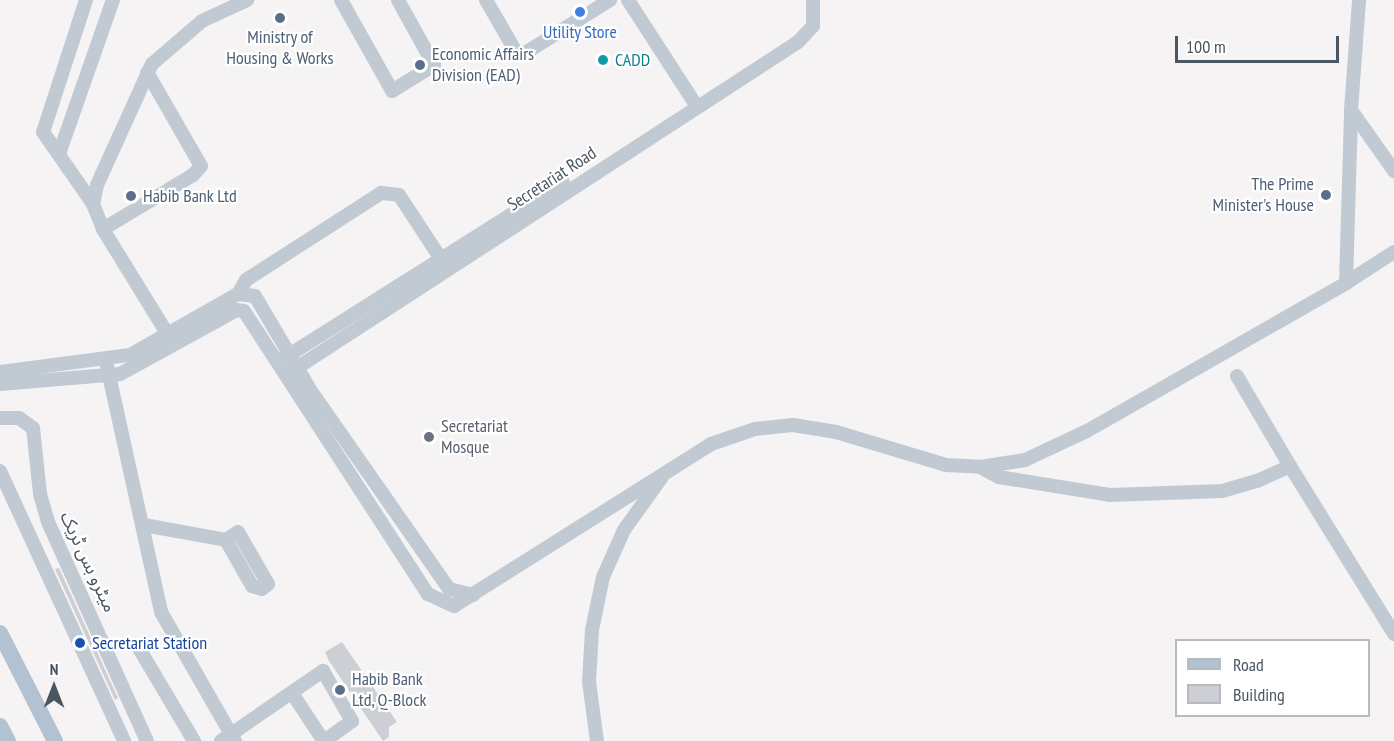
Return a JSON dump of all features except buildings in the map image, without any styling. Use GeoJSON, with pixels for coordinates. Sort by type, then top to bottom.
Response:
{"type":"FeatureCollection","features":[{"type":"Feature","properties":{"kind":"main road"},"geometry":{"type":"LineString","coordinates":[[0,633],[55,741]]}},
{"type":"Feature","properties":{"kind":"main road"},"geometry":{"type":"LineString","coordinates":[[0,726],[8,741]]}},
{"type":"Feature","properties":{"kind":"street"},"geometry":{"type":"LineString","coordinates":[[86,0],[43,132],[93,204],[103,229],[171,340]]}},
{"type":"Feature","properties":{"kind":"street"},"geometry":{"type":"LineString","coordinates":[[59,154],[113,0]]}},
{"type":"Feature","properties":{"kind":"street"},"geometry":{"type":"LineString","coordinates":[[93,204],[147,72],[162,52],[188,30],[247,0]]}},
{"type":"Feature","properties":{"kind":"street"},"geometry":{"type":"LineString","coordinates":[[341,0],[392,91],[434,66],[399,0]]}},
{"type":"Feature","properties":{"kind":"street"},"geometry":{"type":"LineString","coordinates":[[486,0],[516,52],[522,55],[610,0]]}},
{"type":"Feature","properties":{"kind":"street"},"geometry":{"type":"LineString","coordinates":[[628,0],[694,103]]}},
{"type":"Feature","properties":{"kind":"street","name":"Secretariat Road"},"geometry":{"type":"LineString","coordinates":[[292,371],[793,37],[801,29],[807,0]]}},
{"type":"Feature","properties":{"kind":"street","name":"Secretariat Road"},"geometry":{"type":"LineString","coordinates":[[284,358],[694,103],[798,42],[813,26],[813,0]]}},
{"type":"Feature","properties":{"kind":"street"},"geometry":{"type":"LineString","coordinates":[[1346,283],[1351,110],[1359,0]]}},
{"type":"Feature","properties":{"kind":"street"},"geometry":{"type":"LineString","coordinates":[[103,229],[193,176],[201,166],[147,72]]}},
{"type":"Feature","properties":{"kind":"street"},"geometry":{"type":"LineString","coordinates":[[1351,110],[1394,171]]}},
{"type":"Feature","properties":{"kind":"street"},"geometry":{"type":"LineString","coordinates":[[171,340],[238,294],[246,280],[381,193],[399,195],[441,259]]}},
{"type":"Feature","properties":{"kind":"street"},"geometry":{"type":"LineString","coordinates":[[238,294],[255,296],[284,358],[428,594],[454,606],[711,444],[755,429],[794,425],[836,432],[946,465],[980,467],[1025,460],[1087,431],[1346,283],[1394,252]]}},
{"type":"Feature","properties":{"kind":"street"},"geometry":{"type":"LineString","coordinates":[[0,384],[108,368],[130,355],[171,340],[237,310],[244,311],[284,358]]}},
{"type":"Feature","properties":{"kind":"street"},"geometry":{"type":"LineString","coordinates":[[0,372],[108,368]]}},
{"type":"Feature","properties":{"kind":"street"},"geometry":{"type":"LineString","coordinates":[[108,368],[144,525],[161,612],[229,738],[292,693],[323,671],[352,721],[324,740],[292,693]]}},
{"type":"Feature","properties":{"kind":"street"},"geometry":{"type":"LineString","coordinates":[[292,371],[449,589],[472,595]]}},
{"type":"Feature","properties":{"kind":"street"},"geometry":{"type":"LineString","coordinates":[[1237,376],[1394,634]]}},
{"type":"Feature","properties":{"kind":"street","name":"میٹرو بس ٹریک"},"geometry":{"type":"LineString","coordinates":[[0,418],[18,418],[33,428],[39,494],[48,522],[147,741]]}},
{"type":"Feature","properties":{"kind":"street"},"geometry":{"type":"LineString","coordinates":[[980,467],[999,477],[1110,495],[1222,491],[1257,482],[1290,466]]}},
{"type":"Feature","properties":{"kind":"street"},"geometry":{"type":"LineString","coordinates":[[597,741],[589,682],[592,630],[603,577],[624,530],[668,470]]}},
{"type":"Feature","properties":{"kind":"street"},"geometry":{"type":"LineString","coordinates":[[0,471],[124,741]]}},
{"type":"Feature","properties":{"kind":"street"},"geometry":{"type":"LineString","coordinates":[[144,525],[226,540]]}},
{"type":"Feature","properties":{"kind":"street"},"geometry":{"type":"LineString","coordinates":[[137,645],[194,741]]}},
{"type":"Feature","properties":{"kind":"place","name":"Utility Store"},"geometry":{"type":"Point","coordinates":[580,12]}},
{"type":"Feature","properties":{"kind":"place","name":"Ministry of Housing & Works"},"geometry":{"type":"Point","coordinates":[280,18]}},
{"type":"Feature","properties":{"kind":"place","name":"CADD"},"geometry":{"type":"Point","coordinates":[603,60]}},
{"type":"Feature","properties":{"kind":"place","name":"Economic Affairs Division (EAD)"},"geometry":{"type":"Point","coordinates":[420,65]}},
{"type":"Feature","properties":{"kind":"place","name":"The Prime Minister's House"},"geometry":{"type":"Point","coordinates":[1326,195]}},
{"type":"Feature","properties":{"kind":"place","name":"Habib Bank Ltd"},"geometry":{"type":"Point","coordinates":[131,196]}},
{"type":"Feature","properties":{"kind":"place","name":"Secretariat Mosque"},"geometry":{"type":"Point","coordinates":[429,437]}},
{"type":"Feature","properties":{"kind":"place","name":"Secretariat Station"},"geometry":{"type":"Point","coordinates":[80,643]}},
{"type":"Feature","properties":{"kind":"place","name":"Habib Bank Ltd, Q-Block"},"geometry":{"type":"Point","coordinates":[340,690]}}]}
